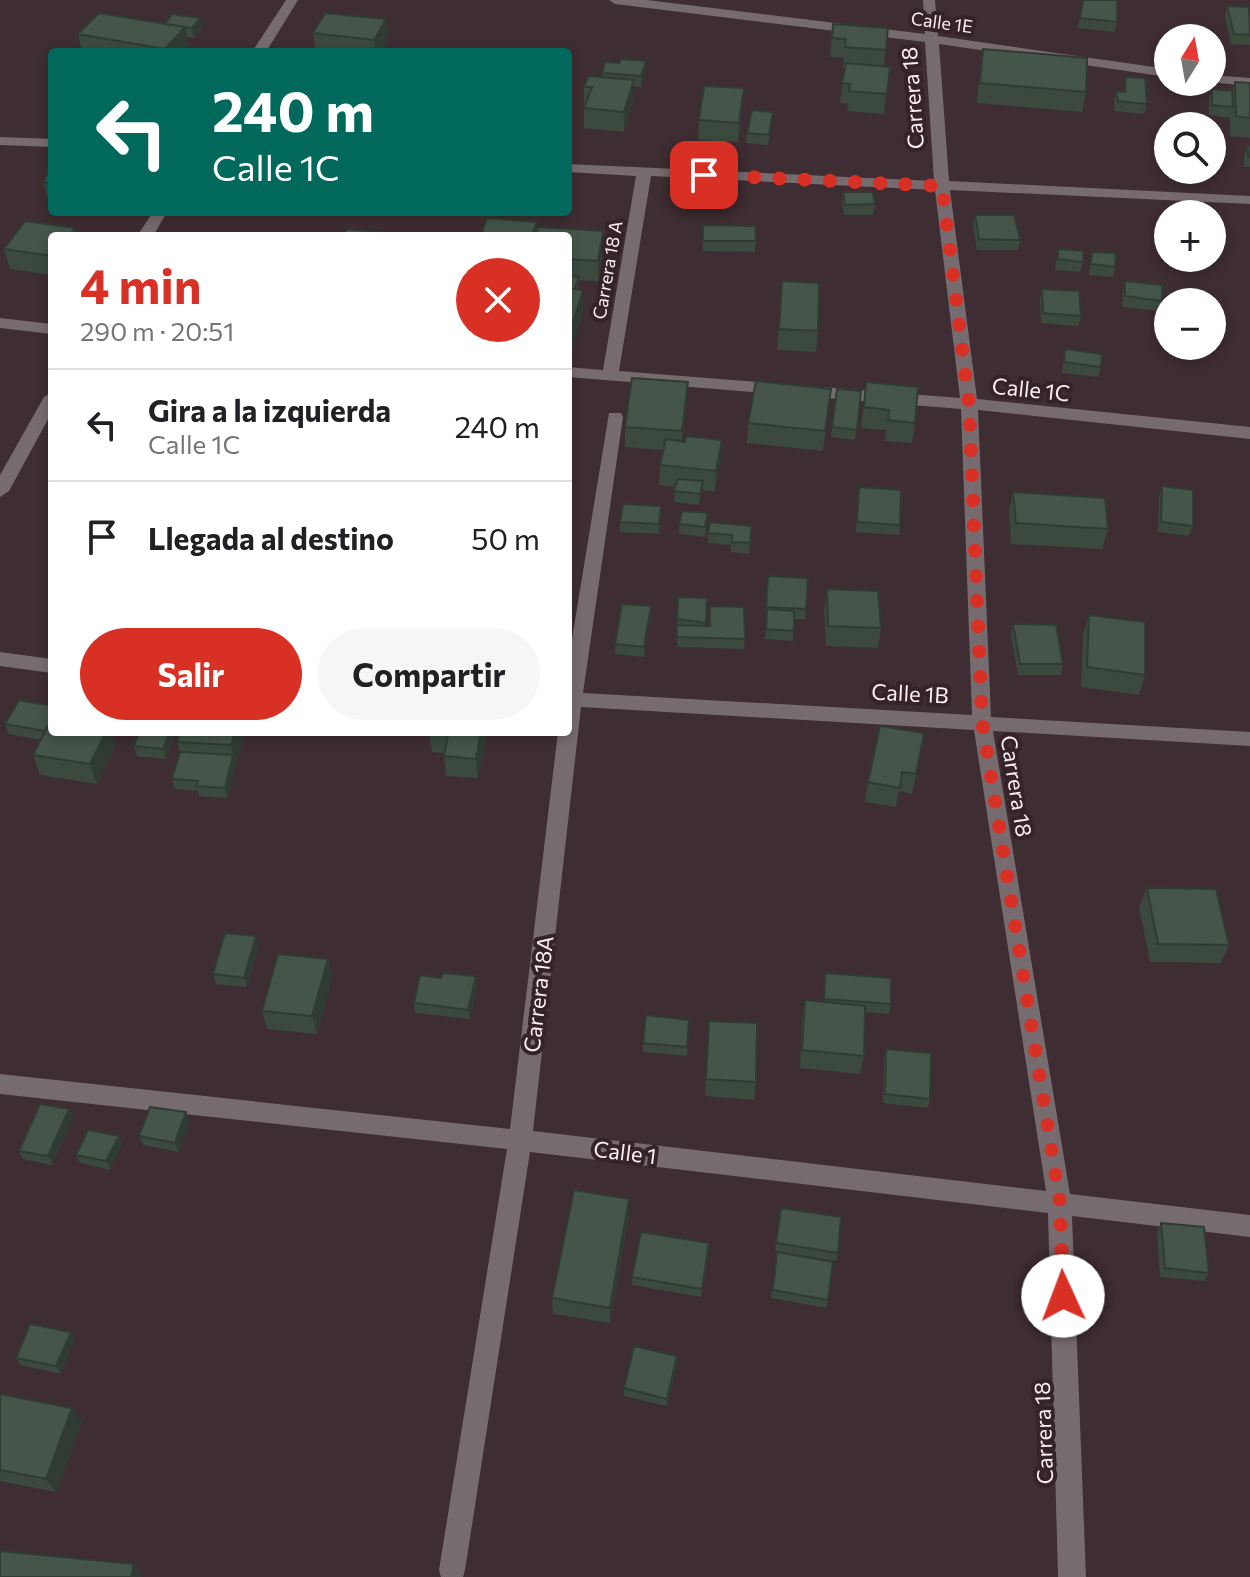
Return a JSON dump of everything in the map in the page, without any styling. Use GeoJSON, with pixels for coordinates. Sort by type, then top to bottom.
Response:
{"type":"FeatureCollection","features":[{"type":"Feature","properties":{"kind":"street"},"geometry":{"type":"LineString","coordinates":[[262,48],[292,0]]}},
{"type":"Feature","properties":{"kind":"street","name":"Calle 1E"},"geometry":{"type":"LineString","coordinates":[[615,0],[933,39],[1154,71]]}},
{"type":"Feature","properties":{"kind":"street","name":"Carrera 18"},"geometry":{"type":"LineString","coordinates":[[929,0],[942,186],[969,404],[982,721],[1060,1202],[1072,1577]]}},
{"type":"Feature","properties":{"kind":"street"},"geometry":{"type":"LineString","coordinates":[[1226,80],[1250,82]]}},
{"type":"Feature","properties":{"kind":"street"},"geometry":{"type":"LineString","coordinates":[[0,141],[48,143]]}},
{"type":"Feature","properties":{"kind":"street"},"geometry":{"type":"LineString","coordinates":[[572,168],[1250,200]]}},
{"type":"Feature","properties":{"kind":"street","name":"Carrera 18 A"},"geometry":{"type":"LineString","coordinates":[[610,375],[644,172]]}},
{"type":"Feature","properties":{"kind":"street"},"geometry":{"type":"LineString","coordinates":[[0,323],[48,329]]}},
{"type":"Feature","properties":{"kind":"street","name":"Calle 1C"},"geometry":{"type":"LineString","coordinates":[[572,372],[969,404],[1250,433]]}},
{"type":"Feature","properties":{"kind":"street"},"geometry":{"type":"LineString","coordinates":[[0,491],[48,404]]}},
{"type":"Feature","properties":{"kind":"street","name":"Carrera 18A"},"geometry":{"type":"LineString","coordinates":[[572,686],[615,417]]}},
{"type":"Feature","properties":{"kind":"street"},"geometry":{"type":"LineString","coordinates":[[0,659],[48,665]]}},
{"type":"Feature","properties":{"kind":"street","name":"Calle 1B"},"geometry":{"type":"LineString","coordinates":[[572,699],[1250,739]]}},
{"type":"Feature","properties":{"kind":"street","name":"Carrera 18A"},"geometry":{"type":"LineString","coordinates":[[452,1570],[520,1140],[566,736]]}},
{"type":"Feature","properties":{"kind":"street","name":"Calle 1"},"geometry":{"type":"LineString","coordinates":[[0,1084],[520,1140],[1250,1226]]}},
{"type":"Feature","properties":{"kind":"building"},"geometry":{"type":"Polygon","coordinates":[[[1083,0],[1117,0],[1117,22],[1080,18],[1083,0]]]}},
{"type":"Feature","properties":{"kind":"building"},"geometry":{"type":"Polygon","coordinates":[[[1227,6],[1249,7],[1250,35],[1234,34],[1227,6]]]}},
{"type":"Feature","properties":{"kind":"building"},"geometry":{"type":"Polygon","coordinates":[[[99,13],[185,27],[166,48],[78,34],[99,13]]]}},
{"type":"Feature","properties":{"kind":"building"},"geometry":{"type":"Polygon","coordinates":[[[325,13],[386,19],[374,40],[313,33],[325,13]]]}},
{"type":"Feature","properties":{"kind":"building"},"geometry":{"type":"Polygon","coordinates":[[[172,14],[200,18],[192,28],[165,24],[172,14]]]}},
{"type":"Feature","properties":{"kind":"building"},"geometry":{"type":"Polygon","coordinates":[[[833,24],[888,28],[886,50],[845,47],[846,39],[832,38],[833,24]]]}},
{"type":"Feature","properties":{"kind":"building"},"geometry":{"type":"Polygon","coordinates":[[[983,49],[1087,58],[1086,92],[980,83],[983,49]]]}},
{"type":"Feature","properties":{"kind":"building"},"geometry":{"type":"Polygon","coordinates":[[[621,59],[646,61],[641,76],[602,73],[605,62],[619,63],[621,59]]]}},
{"type":"Feature","properties":{"kind":"building"},"geometry":{"type":"Polygon","coordinates":[[[846,63],[890,67],[887,94],[849,91],[850,84],[842,83],[846,63]]]}},
{"type":"Feature","properties":{"kind":"building"},"geometry":{"type":"Polygon","coordinates":[[[588,76],[634,80],[624,112],[584,108],[592,87],[584,87],[588,76]]]}},
{"type":"Feature","properties":{"kind":"building"},"geometry":{"type":"Polygon","coordinates":[[[1126,77],[1145,78],[1147,104],[1118,101],[1116,91],[1125,92],[1126,77]]]}},
{"type":"Feature","properties":{"kind":"building"},"geometry":{"type":"Polygon","coordinates":[[[1235,82],[1250,83],[1250,118],[1236,116],[1235,82]]]}},
{"type":"Feature","properties":{"kind":"building"},"geometry":{"type":"Polygon","coordinates":[[[704,86],[744,88],[739,123],[699,120],[704,86]]]}},
{"type":"Feature","properties":{"kind":"building"},"geometry":{"type":"Polygon","coordinates":[[[1226,90],[1232,91],[1233,107],[1212,105],[1212,96],[1226,96],[1226,90]]]}},
{"type":"Feature","properties":{"kind":"building"},"geometry":{"type":"Polygon","coordinates":[[[752,110],[773,112],[769,135],[747,133],[752,110]]]}},
{"type":"Feature","properties":{"kind":"building"},"geometry":{"type":"Polygon","coordinates":[[[843,192],[873,192],[875,204],[845,205],[843,192]]]}},
{"type":"Feature","properties":{"kind":"building"},"geometry":{"type":"Polygon","coordinates":[[[975,215],[1014,215],[1020,240],[979,239],[975,215]]]}},
{"type":"Feature","properties":{"kind":"building"},"geometry":{"type":"Polygon","coordinates":[[[487,218],[537,222],[533,232],[482,232],[487,218]]]}},
{"type":"Feature","properties":{"kind":"building"},"geometry":{"type":"Polygon","coordinates":[[[25,221],[75,228],[72,232],[48,232],[48,255],[4,249],[25,221]]]}},
{"type":"Feature","properties":{"kind":"building"},"geometry":{"type":"Polygon","coordinates":[[[703,225],[755,226],[756,241],[703,241],[703,225]]]}},
{"type":"Feature","properties":{"kind":"building"},"geometry":{"type":"Polygon","coordinates":[[[538,227],[603,231],[598,261],[572,259],[572,232],[537,232],[538,227]]]}},
{"type":"Feature","properties":{"kind":"building"},"geometry":{"type":"Polygon","coordinates":[[[347,229],[377,232],[346,232],[347,229]]]}},
{"type":"Feature","properties":{"kind":"building"},"geometry":{"type":"Polygon","coordinates":[[[1058,249],[1083,251],[1083,262],[1058,259],[1058,249]]]}},
{"type":"Feature","properties":{"kind":"building"},"geometry":{"type":"Polygon","coordinates":[[[1092,252],[1116,253],[1115,267],[1091,264],[1092,252]]]}},
{"type":"Feature","properties":{"kind":"building"},"geometry":{"type":"Polygon","coordinates":[[[572,276],[579,277],[575,289],[572,289],[572,276]]]}},
{"type":"Feature","properties":{"kind":"building"},"geometry":{"type":"Polygon","coordinates":[[[782,281],[819,283],[818,331],[779,329],[782,281]]]}},
{"type":"Feature","properties":{"kind":"building"},"geometry":{"type":"Polygon","coordinates":[[[1125,281],[1162,285],[1162,288],[1154,288],[1154,300],[1125,296],[1125,281]]]}},
{"type":"Feature","properties":{"kind":"building"},"geometry":{"type":"Polygon","coordinates":[[[572,289],[583,290],[572,326],[572,289]]]}},
{"type":"Feature","properties":{"kind":"building"},"geometry":{"type":"Polygon","coordinates":[[[1042,289],[1079,291],[1081,316],[1043,313],[1042,289]]]}},
{"type":"Feature","properties":{"kind":"building"},"geometry":{"type":"Polygon","coordinates":[[[1065,349],[1102,354],[1101,367],[1064,362],[1065,349]]]}},
{"type":"Feature","properties":{"kind":"building"},"geometry":{"type":"Polygon","coordinates":[[[632,378],[688,382],[682,431],[625,427],[632,378]]]}},
{"type":"Feature","properties":{"kind":"building"},"geometry":{"type":"Polygon","coordinates":[[[756,381],[831,389],[825,431],[748,423],[756,381]]]}},
{"type":"Feature","properties":{"kind":"building"},"geometry":{"type":"Polygon","coordinates":[[[866,382],[918,387],[915,423],[888,420],[889,410],[864,407],[866,382]]]}},
{"type":"Feature","properties":{"kind":"building"},"geometry":{"type":"Polygon","coordinates":[[[837,389],[861,391],[857,430],[832,427],[837,389]]]}},
{"type":"Feature","properties":{"kind":"building"},"geometry":{"type":"Polygon","coordinates":[[[686,436],[722,440],[716,471],[660,465],[666,439],[685,442],[686,436]]]}},
{"type":"Feature","properties":{"kind":"building"},"geometry":{"type":"Polygon","coordinates":[[[678,479],[703,481],[700,494],[674,491],[678,479]]]}},
{"type":"Feature","properties":{"kind":"building"},"geometry":{"type":"Polygon","coordinates":[[[1162,486],[1193,490],[1193,526],[1161,522],[1162,486]]]}},
{"type":"Feature","properties":{"kind":"building"},"geometry":{"type":"Polygon","coordinates":[[[859,487],[901,490],[900,525],[857,522],[859,487]]]}},
{"type":"Feature","properties":{"kind":"building"},"geometry":{"type":"Polygon","coordinates":[[[1013,492],[1105,498],[1108,529],[1016,523],[1013,492]]]}},
{"type":"Feature","properties":{"kind":"building"},"geometry":{"type":"Polygon","coordinates":[[[623,504],[661,506],[659,524],[620,522],[623,504]]]}},
{"type":"Feature","properties":{"kind":"building"},"geometry":{"type":"Polygon","coordinates":[[[682,511],[708,513],[705,527],[679,524],[682,511]]]}},
{"type":"Feature","properties":{"kind":"building"},"geometry":{"type":"Polygon","coordinates":[[[710,522],[752,526],[750,543],[732,542],[732,535],[708,533],[710,522]]]}},
{"type":"Feature","properties":{"kind":"building"},"geometry":{"type":"Polygon","coordinates":[[[768,576],[808,578],[806,609],[766,607],[768,576]]]}},
{"type":"Feature","properties":{"kind":"building"},"geometry":{"type":"Polygon","coordinates":[[[827,589],[878,591],[881,628],[828,626],[827,589]]]}},
{"type":"Feature","properties":{"kind":"building"},"geometry":{"type":"Polygon","coordinates":[[[678,597],[707,598],[706,623],[677,619],[678,597]]]}},
{"type":"Feature","properties":{"kind":"building"},"geometry":{"type":"Polygon","coordinates":[[[622,604],[651,606],[644,647],[615,644],[622,604]]]}},
{"type":"Feature","properties":{"kind":"building"},"geometry":{"type":"Polygon","coordinates":[[[710,606],[744,607],[745,639],[677,637],[677,625],[710,626],[710,606]]]}},
{"type":"Feature","properties":{"kind":"building"},"geometry":{"type":"Polygon","coordinates":[[[767,609],[794,611],[794,631],[766,629],[767,609]]]}},
{"type":"Feature","properties":{"kind":"building"},"geometry":{"type":"Polygon","coordinates":[[[1089,615],[1145,622],[1145,675],[1087,667],[1089,615]]]}},
{"type":"Feature","properties":{"kind":"building"},"geometry":{"type":"Polygon","coordinates":[[[1013,624],[1056,625],[1063,664],[1020,664],[1013,624]]]}},
{"type":"Feature","properties":{"kind":"building"},"geometry":{"type":"Polygon","coordinates":[[[19,700],[48,705],[48,727],[45,731],[5,724],[19,700]]]}},
{"type":"Feature","properties":{"kind":"building"},"geometry":{"type":"Polygon","coordinates":[[[48,726],[48,736],[104,736],[90,764],[33,755],[48,726]]]}},
{"type":"Feature","properties":{"kind":"building"},"geometry":{"type":"Polygon","coordinates":[[[880,726],[924,733],[916,774],[902,772],[900,788],[868,782],[880,726]]]}},
{"type":"Feature","properties":{"kind":"building"},"geometry":{"type":"Polygon","coordinates":[[[138,736],[168,736],[163,749],[134,746],[138,736]]]}},
{"type":"Feature","properties":{"kind":"building"},"geometry":{"type":"Polygon","coordinates":[[[179,736],[234,736],[231,745],[177,742],[179,736]]]}},
{"type":"Feature","properties":{"kind":"building"},"geometry":{"type":"Polygon","coordinates":[[[448,736],[480,736],[476,759],[444,756],[448,736]]]}},
{"type":"Feature","properties":{"kind":"building"},"geometry":{"type":"Polygon","coordinates":[[[180,752],[233,755],[225,788],[196,786],[198,781],[172,779],[180,752]]]}},
{"type":"Feature","properties":{"kind":"building"},"geometry":{"type":"Polygon","coordinates":[[[1147,888],[1216,889],[1229,945],[1158,944],[1147,888]]]}},
{"type":"Feature","properties":{"kind":"building"},"geometry":{"type":"Polygon","coordinates":[[[225,933],[256,936],[244,978],[213,974],[225,933]]]}},
{"type":"Feature","properties":{"kind":"building"},"geometry":{"type":"Polygon","coordinates":[[[278,954],[328,959],[312,1016],[262,1011],[278,954]]]}},
{"type":"Feature","properties":{"kind":"building"},"geometry":{"type":"Polygon","coordinates":[[[443,973],[476,976],[468,1010],[414,1003],[420,975],[441,978],[443,973]]]}},
{"type":"Feature","properties":{"kind":"building"},"geometry":{"type":"Polygon","coordinates":[[[825,973],[891,978],[891,1004],[824,999],[825,973]]]}},
{"type":"Feature","properties":{"kind":"building"},"geometry":{"type":"Polygon","coordinates":[[[805,1000],[865,1006],[864,1056],[802,1050],[805,1000]]]}},
{"type":"Feature","properties":{"kind":"building"},"geometry":{"type":"Polygon","coordinates":[[[646,1015],[689,1020],[687,1047],[643,1043],[646,1015]]]}},
{"type":"Feature","properties":{"kind":"building"},"geometry":{"type":"Polygon","coordinates":[[[709,1021],[757,1023],[756,1082],[706,1079],[709,1021]]]}},
{"type":"Feature","properties":{"kind":"building"},"geometry":{"type":"Polygon","coordinates":[[[886,1049],[931,1053],[930,1099],[885,1094],[886,1049]]]}},
{"type":"Feature","properties":{"kind":"building"},"geometry":{"type":"Polygon","coordinates":[[[40,1104],[69,1109],[48,1156],[19,1151],[40,1104]]]}},
{"type":"Feature","properties":{"kind":"building"},"geometry":{"type":"Polygon","coordinates":[[[150,1107],[186,1112],[175,1143],[139,1136],[150,1107]]]}},
{"type":"Feature","properties":{"kind":"building"},"geometry":{"type":"Polygon","coordinates":[[[88,1130],[119,1136],[106,1161],[76,1155],[88,1130]]]}},
{"type":"Feature","properties":{"kind":"building"},"geometry":{"type":"Polygon","coordinates":[[[574,1190],[629,1199],[610,1308],[552,1298],[574,1190]]]}},
{"type":"Feature","properties":{"kind":"building"},"geometry":{"type":"Polygon","coordinates":[[[781,1208],[841,1217],[838,1253],[776,1243],[781,1208]]]}},
{"type":"Feature","properties":{"kind":"building"},"geometry":{"type":"Polygon","coordinates":[[[1161,1223],[1204,1227],[1209,1273],[1165,1268],[1161,1223]]]}},
{"type":"Feature","properties":{"kind":"building"},"geometry":{"type":"Polygon","coordinates":[[[641,1232],[709,1243],[702,1289],[632,1277],[641,1232]]]}},
{"type":"Feature","properties":{"kind":"building"},"geometry":{"type":"Polygon","coordinates":[[[777,1252],[833,1262],[828,1300],[773,1290],[777,1252]]]}},
{"type":"Feature","properties":{"kind":"building"},"geometry":{"type":"Polygon","coordinates":[[[30,1324],[71,1332],[56,1366],[16,1358],[30,1324]]]}},
{"type":"Feature","properties":{"kind":"building"},"geometry":{"type":"Polygon","coordinates":[[[634,1346],[677,1356],[667,1399],[624,1388],[634,1346]]]}},
{"type":"Feature","properties":{"kind":"building"},"geometry":{"type":"Polygon","coordinates":[[[0,1394],[72,1408],[46,1479],[0,1470],[0,1394]]]}},
{"type":"Feature","properties":{"kind":"building"},"geometry":{"type":"Polygon","coordinates":[[[0,1551],[134,1564],[131,1577],[0,1577],[0,1551]]]}},
{"type":"Feature","properties":{"kind":"route"},"geometry":{"type":"LineString","coordinates":[[704,175],[942,186],[969,404],[982,721],[1060,1202],[1063,1296]]}}]}
